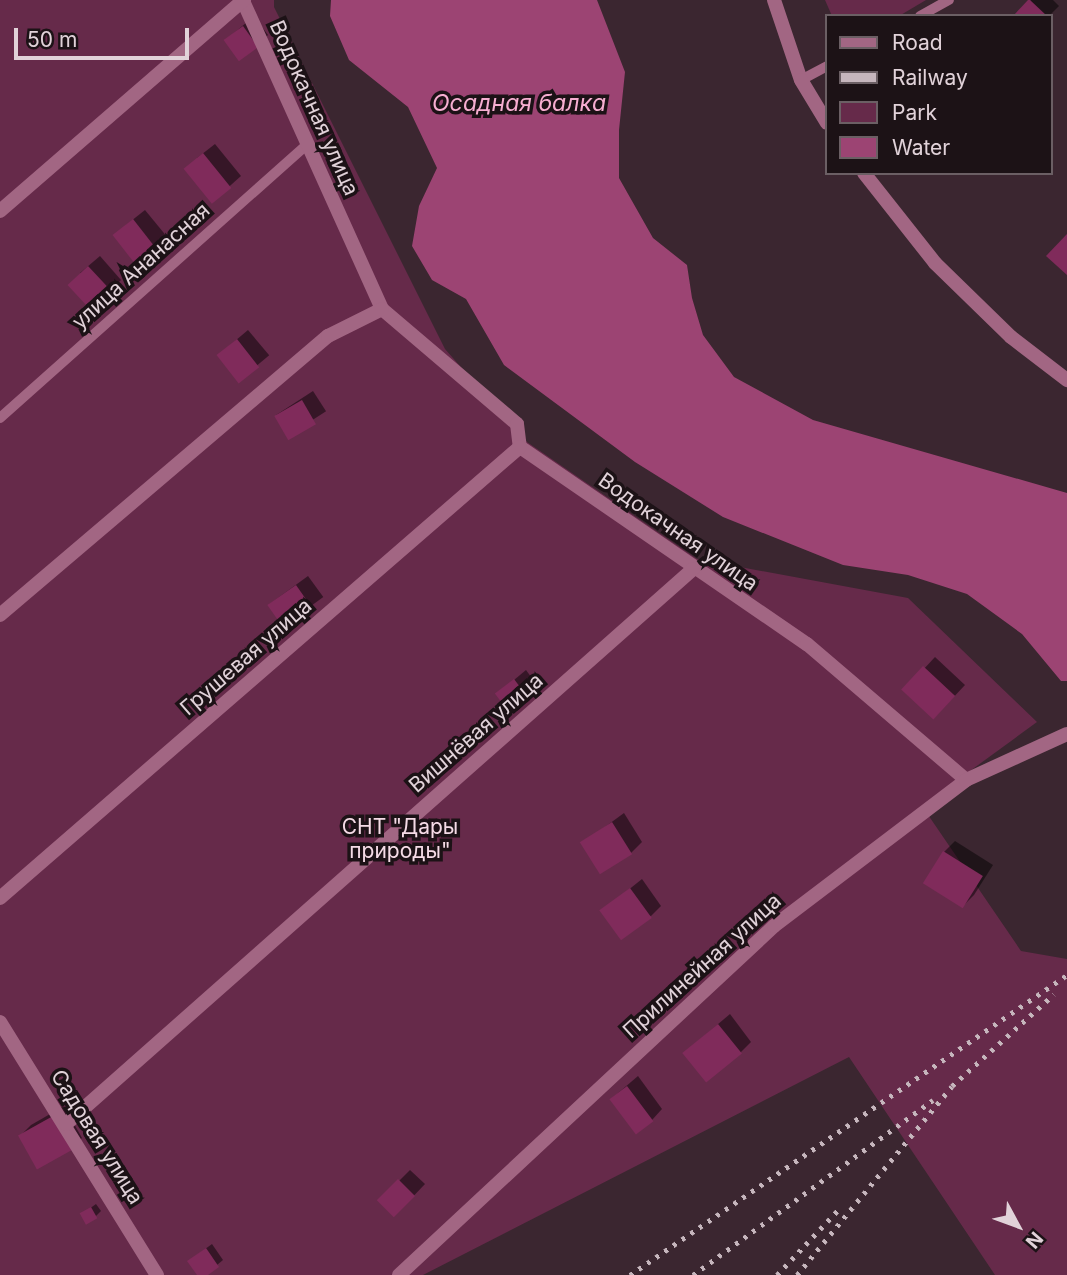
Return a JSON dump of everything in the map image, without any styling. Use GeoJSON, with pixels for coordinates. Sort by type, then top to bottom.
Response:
{"type":"FeatureCollection","features":[{"type":"Feature","properties":{"kind":"street"},"geometry":{"type":"LineString","coordinates":[[774,0],[800,80],[825,120]]}},
{"type":"Feature","properties":{"kind":"street"},"geometry":{"type":"LineString","coordinates":[[0,211],[243,1]]}},
{"type":"Feature","properties":{"kind":"street","name":"Водокачная улица"},"geometry":{"type":"LineString","coordinates":[[243,1],[383,309],[517,424],[520,447],[693,569],[807,645],[966,780]]}},
{"type":"Feature","properties":{"kind":"street"},"geometry":{"type":"LineString","coordinates":[[866,175],[935,263],[1011,337],[1067,380]]}},
{"type":"Feature","properties":{"kind":"street"},"geometry":{"type":"LineString","coordinates":[[0,615],[328,335],[383,309]]}},
{"type":"Feature","properties":{"kind":"street","name":"Грушевая улица"},"geometry":{"type":"LineString","coordinates":[[0,898],[520,447]]}},
{"type":"Feature","properties":{"kind":"street","name":"Вишнёвая улица"},"geometry":{"type":"LineString","coordinates":[[66,1124],[693,569]]}},
{"type":"Feature","properties":{"kind":"street","name":"Прилинейная улица"},"geometry":{"type":"LineString","coordinates":[[399,1275],[774,926],[966,780],[1067,734]]}},
{"type":"Feature","properties":{"kind":"street","name":"Садовая улица"},"geometry":{"type":"LineString","coordinates":[[0,1022],[66,1124],[157,1275]]}},
{"type":"Feature","properties":{"kind":"lane"},"geometry":{"type":"LineString","coordinates":[[924,14],[949,0]]}},
{"type":"Feature","properties":{"kind":"lane"},"geometry":{"type":"LineString","coordinates":[[800,80],[825,66]]}},
{"type":"Feature","properties":{"kind":"lane","name":"улица Ананасная"},"geometry":{"type":"LineString","coordinates":[[0,418],[308,144]]}},
{"type":"Feature","properties":{"kind":"green space","name":"СНТ \"Дары природы\""},"geometry":{"type":"Polygon","coordinates":[[[0,0],[274,0],[274,7],[445,349],[527,442],[697,559],[908,598],[1037,722],[922,806],[1021,951],[1067,959],[1067,1275],[995,1275],[849,1057],[423,1275],[0,1275],[0,0]]]}},
{"type":"Feature","properties":{"kind":"green space"},"geometry":{"type":"Polygon","coordinates":[[[825,0],[926,0],[902,14],[831,14],[825,0]]]}},
{"type":"Feature","properties":{"kind":"water","name":"Осадная балка"},"geometry":{"type":"Polygon","coordinates":[[[331,0],[597,0],[625,72],[619,130],[619,178],[653,238],[687,265],[692,298],[703,335],[734,377],[813,420],[1067,493],[1067,681],[1061,681],[1022,634],[967,594],[908,575],[843,565],[723,517],[635,462],[504,365],[466,299],[432,280],[412,246],[419,206],[437,168],[408,107],[349,60],[330,16],[331,0]]]}},
{"type":"Feature","properties":{"kind":"building"},"geometry":{"type":"Polygon","coordinates":[[[1030,0],[1045,14],[1015,14],[1030,0]]]}},
{"type":"Feature","properties":{"kind":"building"},"geometry":{"type":"Polygon","coordinates":[[[243,26],[258,47],[239,61],[224,40],[243,26]]]}},
{"type":"Feature","properties":{"kind":"building"},"geometry":{"type":"Polygon","coordinates":[[[203,153],[231,188],[212,204],[184,169],[203,153]]]}},
{"type":"Feature","properties":{"kind":"building"},"geometry":{"type":"Polygon","coordinates":[[[133,219],[158,251],[138,267],[113,235],[133,219]]]}},
{"type":"Feature","properties":{"kind":"building"},"geometry":{"type":"Polygon","coordinates":[[[1067,234],[1067,275],[1046,256],[1067,234]]]}},
{"type":"Feature","properties":{"kind":"building"},"geometry":{"type":"Polygon","coordinates":[[[88,266],[112,292],[91,311],[68,285],[88,266]]]}},
{"type":"Feature","properties":{"kind":"building"},"geometry":{"type":"Polygon","coordinates":[[[237,339],[259,367],[239,383],[217,355],[237,339]]]}},
{"type":"Feature","properties":{"kind":"building"},"geometry":{"type":"Polygon","coordinates":[[[302,400],[316,424],[288,440],[274,416],[302,400]]]}},
{"type":"Feature","properties":{"kind":"building"},"geometry":{"type":"Polygon","coordinates":[[[296,585],[313,609],[284,629],[267,605],[296,585]]]}},
{"type":"Feature","properties":{"kind":"building"},"geometry":{"type":"Polygon","coordinates":[[[923,666],[955,696],[933,719],[901,689],[923,666]]]}},
{"type":"Feature","properties":{"kind":"building"},"geometry":{"type":"Polygon","coordinates":[[[514,679],[530,700],[510,714],[495,693],[514,679]]]}},
{"type":"Feature","properties":{"kind":"building"},"geometry":{"type":"Polygon","coordinates":[[[612,822],[632,854],[600,874],[580,842],[612,822]]]}},
{"type":"Feature","properties":{"kind":"building"},"geometry":{"type":"Polygon","coordinates":[[[943,851],[983,876],[963,908],[923,883],[943,851]]]}},
{"type":"Feature","properties":{"kind":"building"},"geometry":{"type":"Polygon","coordinates":[[[630,888],[652,918],[621,940],[599,910],[630,888]]]}},
{"type":"Feature","properties":{"kind":"building"},"geometry":{"type":"Polygon","coordinates":[[[718,1024],[742,1054],[706,1082],[682,1053],[718,1024]]]}},
{"type":"Feature","properties":{"kind":"building"},"geometry":{"type":"Polygon","coordinates":[[[627,1086],[653,1121],[636,1134],[609,1099],[627,1086]]]}},
{"type":"Feature","properties":{"kind":"building"},"geometry":{"type":"Polygon","coordinates":[[[53,1116],[72,1150],[37,1170],[18,1135],[53,1116]]]}},
{"type":"Feature","properties":{"kind":"building"},"geometry":{"type":"Polygon","coordinates":[[[398,1179],[415,1196],[394,1217],[377,1200],[398,1179]]]}},
{"type":"Feature","properties":{"kind":"building"},"geometry":{"type":"Polygon","coordinates":[[[91,1207],[97,1218],[86,1225],[80,1213],[91,1207]]]}},
{"type":"Feature","properties":{"kind":"building"},"geometry":{"type":"Polygon","coordinates":[[[206,1248],[219,1267],[208,1275],[197,1275],[187,1261],[206,1248]]]}},
{"type":"Feature","properties":{"kind":"railway"},"geometry":{"type":"LineString","coordinates":[[630,1275],[1067,975]]}},
{"type":"Feature","properties":{"kind":"railway"},"geometry":{"type":"LineString","coordinates":[[797,1275],[952,1086],[1054,994]]}},
{"type":"Feature","properties":{"kind":"railway"},"geometry":{"type":"LineString","coordinates":[[693,1275],[933,1100]]}},
{"type":"Feature","properties":{"kind":"railway"},"geometry":{"type":"LineString","coordinates":[[777,1275],[839,1209]]}}]}
